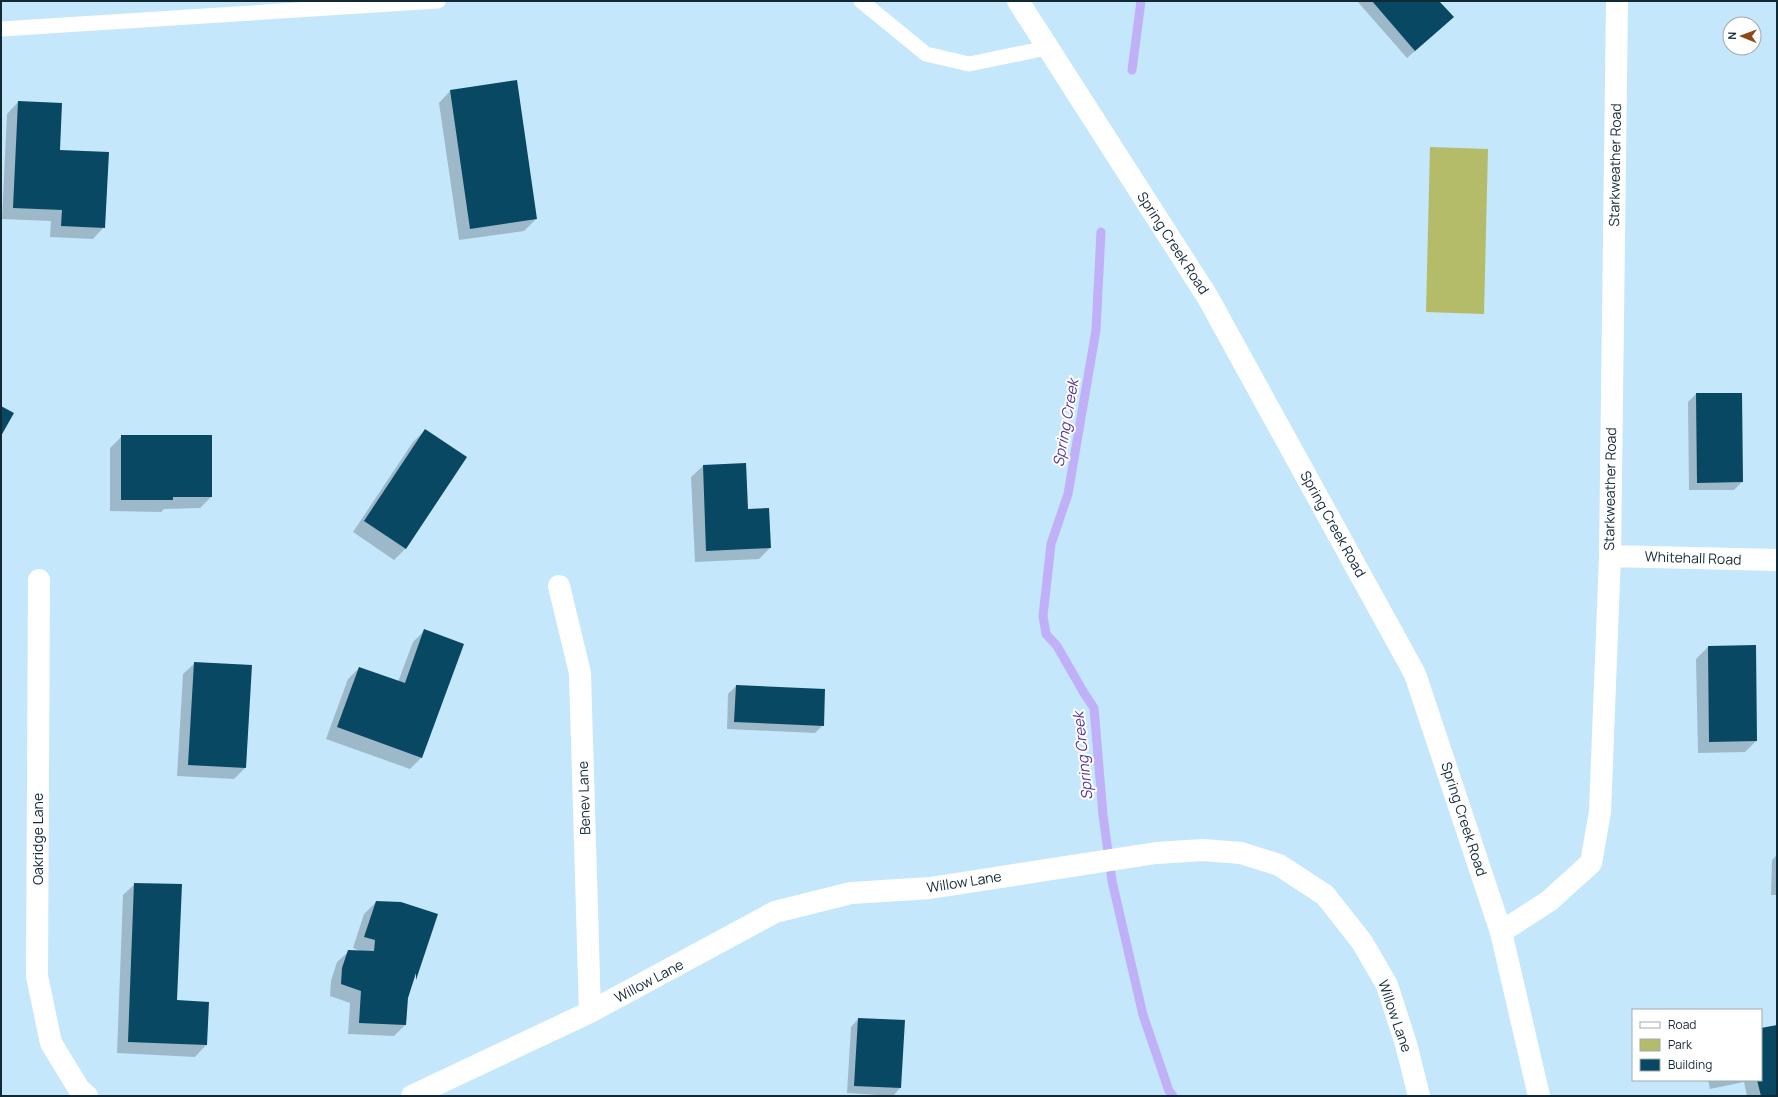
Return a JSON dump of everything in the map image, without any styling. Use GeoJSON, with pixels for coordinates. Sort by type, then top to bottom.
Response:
{"type":"FeatureCollection","features":[{"type":"Feature","properties":{"kind":"street","name":"Spring Creek Road"},"geometry":{"type":"LineString","coordinates":[[1018,1],[1207,296],[1415,674],[1501,932],[1539,1096]]}},
{"type":"Feature","properties":{"kind":"street","name":"Starkweather Road"},"geometry":{"type":"LineString","coordinates":[[1501,932],[1549,901],[1590,862],[1600,812],[1610,556],[1617,1]]}},
{"type":"Feature","properties":{"kind":"street","name":"Whitehall Road"},"geometry":{"type":"LineString","coordinates":[[1610,556],[1777,560]]}},
{"type":"Feature","properties":{"kind":"street","name":"Oakridge Lane"},"geometry":{"type":"LineString","coordinates":[[40,580],[37,976],[51,1043],[83,1093]]}},
{"type":"Feature","properties":{"kind":"street","name":"Benev Lane"},"geometry":{"type":"LineString","coordinates":[[559,586],[580,673],[590,1012]]}},
{"type":"Feature","properties":{"kind":"street","name":"Willow Lane"},"geometry":{"type":"LineString","coordinates":[[412,1096],[590,1012],[775,912],[851,893],[930,888],[1156,853],[1203,850],[1240,853],[1279,865],[1325,895],[1362,942],[1387,985],[1406,1044],[1420,1096]]}},
{"type":"Feature","properties":{"kind":"lane"},"geometry":{"type":"LineString","coordinates":[[1,29],[438,1]]}},
{"type":"Feature","properties":{"kind":"lane"},"geometry":{"type":"LineString","coordinates":[[861,1],[926,54],[969,64],[1047,48]]}},
{"type":"Feature","properties":{"kind":"green space"},"geometry":{"type":"Polygon","coordinates":[[[1430,147],[1488,149],[1484,314],[1426,312],[1430,147]]]}},
{"type":"Feature","properties":{"kind":"building"},"geometry":{"type":"Polygon","coordinates":[[[1372,1],[1439,1],[1454,17],[1415,51],[1372,1]]]}},
{"type":"Feature","properties":{"kind":"building"},"geometry":{"type":"Polygon","coordinates":[[[517,80],[537,219],[470,229],[450,90],[517,80]]]}},
{"type":"Feature","properties":{"kind":"building"},"geometry":{"type":"Polygon","coordinates":[[[18,101],[62,103],[60,150],[109,152],[105,228],[61,226],[62,210],[13,208],[18,101]]]}},
{"type":"Feature","properties":{"kind":"building"},"geometry":{"type":"Polygon","coordinates":[[[1696,393],[1742,393],[1743,482],[1697,483],[1696,393]]]}},
{"type":"Feature","properties":{"kind":"building"},"geometry":{"type":"Polygon","coordinates":[[[1,406],[14,413],[1,436],[1,406]]]}},
{"type":"Feature","properties":{"kind":"building"},"geometry":{"type":"Polygon","coordinates":[[[425,429],[467,457],[406,549],[364,521],[425,429]]]}},
{"type":"Feature","properties":{"kind":"building"},"geometry":{"type":"Polygon","coordinates":[[[121,435],[212,435],[212,497],[173,497],[173,500],[121,500],[121,435]]]}},
{"type":"Feature","properties":{"kind":"building"},"geometry":{"type":"Polygon","coordinates":[[[746,463],[748,509],[769,508],[771,548],[706,551],[703,465],[746,463]]]}},
{"type":"Feature","properties":{"kind":"building"},"geometry":{"type":"Polygon","coordinates":[[[424,629],[464,644],[422,758],[337,727],[359,667],[405,683],[424,629]]]}},
{"type":"Feature","properties":{"kind":"building"},"geometry":{"type":"Polygon","coordinates":[[[1756,645],[1757,741],[1709,742],[1708,646],[1756,645]]]}},
{"type":"Feature","properties":{"kind":"building"},"geometry":{"type":"Polygon","coordinates":[[[194,662],[252,665],[246,768],[188,765],[194,662]]]}},
{"type":"Feature","properties":{"kind":"building"},"geometry":{"type":"Polygon","coordinates":[[[736,685],[825,689],[824,726],[734,722],[736,685]]]}},
{"type":"Feature","properties":{"kind":"building"},"geometry":{"type":"Polygon","coordinates":[[[134,883],[182,884],[177,1000],[209,1002],[207,1045],[128,1042],[134,883]]]}},
{"type":"Feature","properties":{"kind":"building"},"geometry":{"type":"Polygon","coordinates":[[[376,901],[401,902],[438,914],[416,980],[416,973],[408,998],[406,1025],[359,1023],[361,991],[341,984],[342,968],[348,950],[374,951],[375,940],[364,937],[376,901]]]}},
{"type":"Feature","properties":{"kind":"building"},"geometry":{"type":"Polygon","coordinates":[[[858,1018],[905,1020],[901,1088],[854,1086],[858,1018]]]}},
{"type":"Feature","properties":{"kind":"building"},"geometry":{"type":"Polygon","coordinates":[[[1777,1025],[1777,1096],[1761,1096],[1757,1081],[1762,1081],[1762,1028],[1777,1025]]]}},
{"type":"Feature","properties":{"kind":"waterway","name":"Spring Creek"},"geometry":{"type":"LineString","coordinates":[[1132,70],[1141,1]]}},
{"type":"Feature","properties":{"kind":"waterway","name":"Spring Creek"},"geometry":{"type":"LineString","coordinates":[[1101,232],[1096,330],[1068,494],[1051,544],[1043,616],[1046,634],[1057,646],[1094,708],[1103,815],[1112,881],[1143,1015],[1169,1091],[1173,1096]]}}]}
